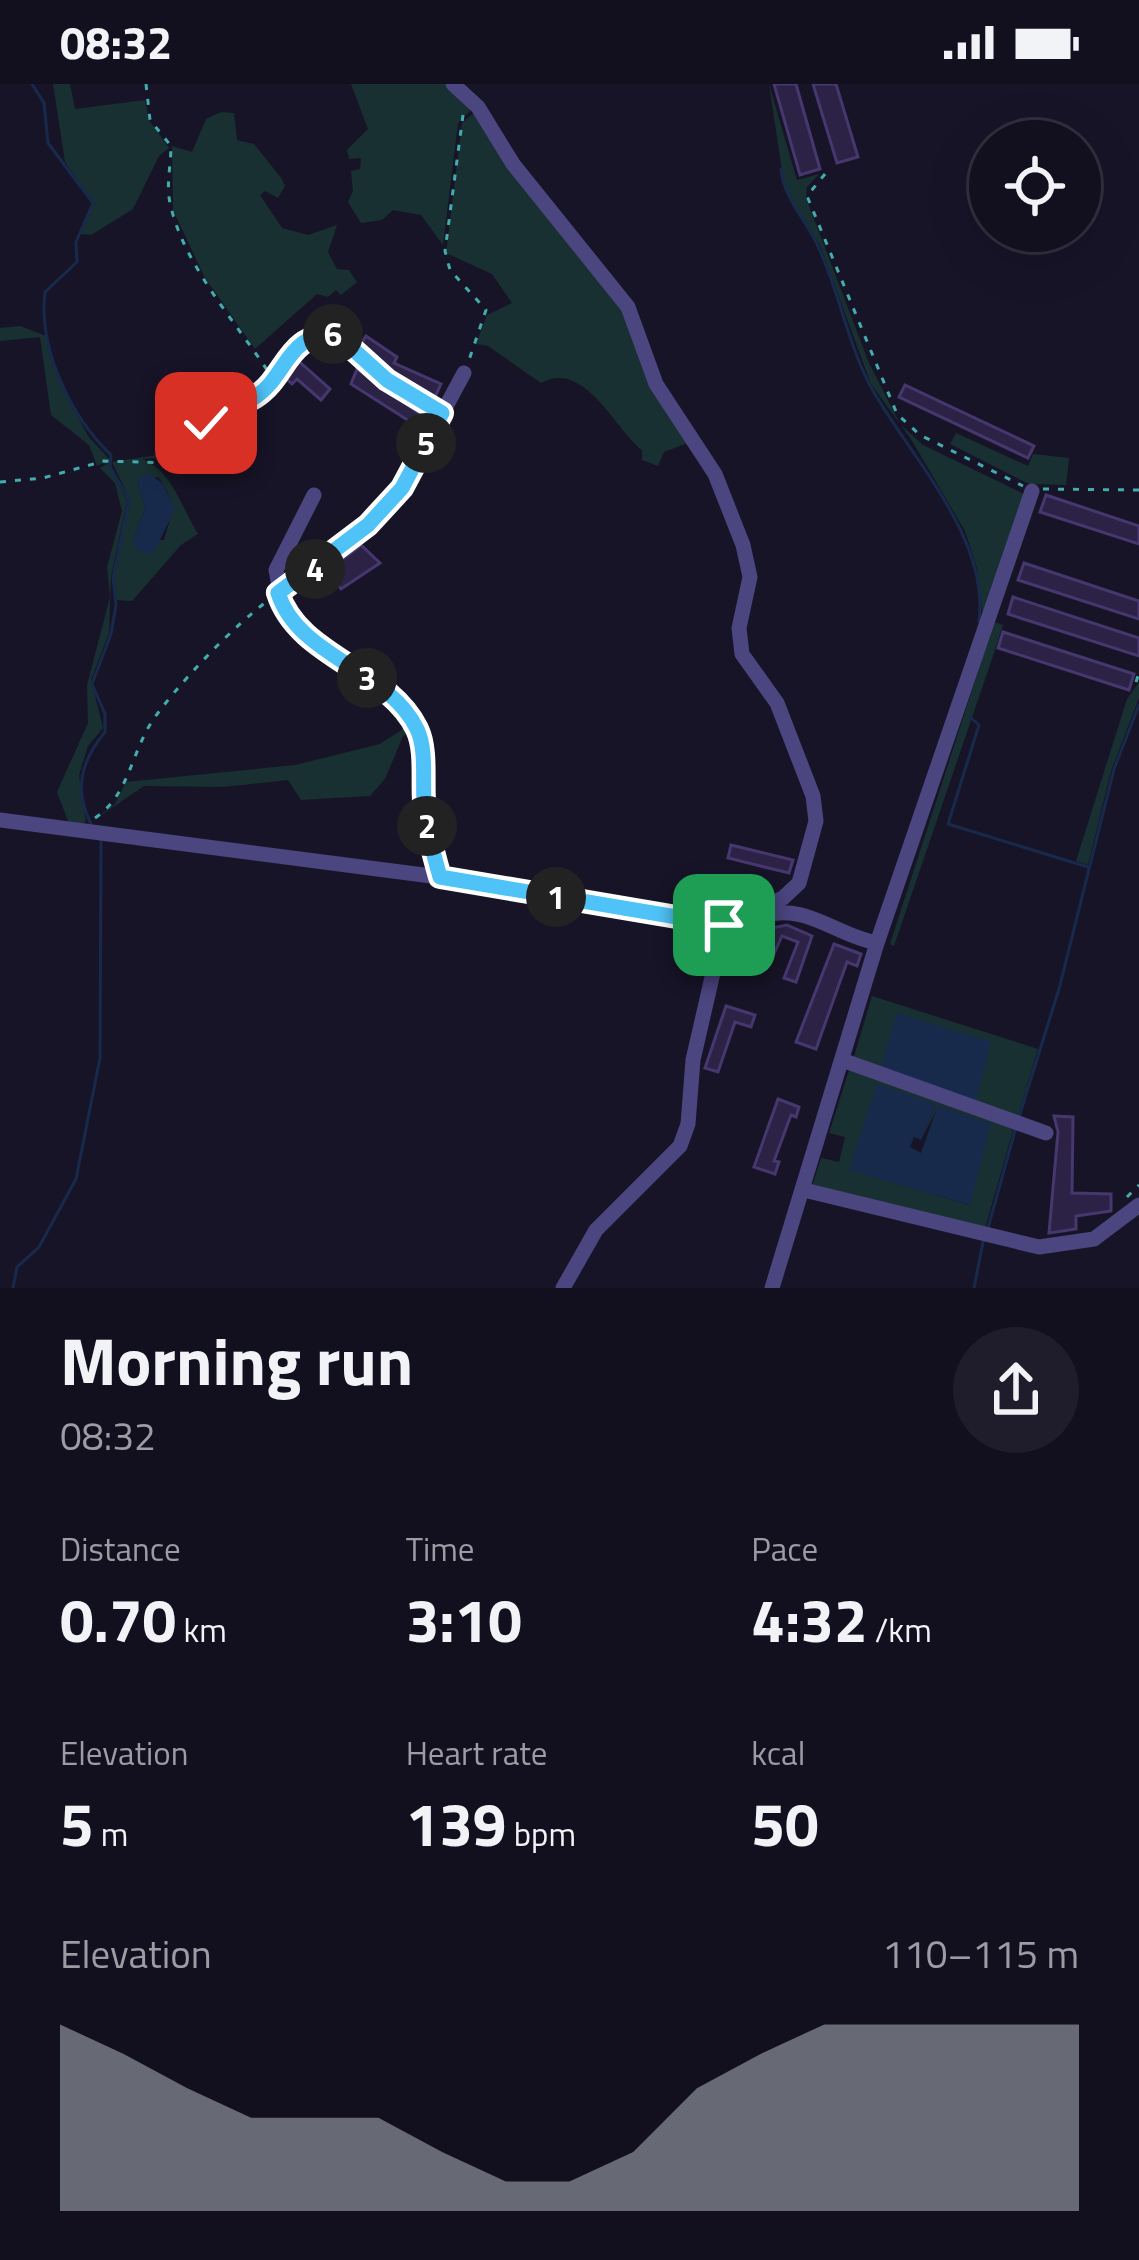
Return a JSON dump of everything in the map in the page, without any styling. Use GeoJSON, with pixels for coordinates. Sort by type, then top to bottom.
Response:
{"type":"FeatureCollection","features":[{"type":"Feature","properties":{"kind":"street"},"geometry":{"type":"LineString","coordinates":[[0,820],[440,877],[724,925],[783,898],[800,883],[816,821],[813,796],[777,703],[742,654],[739,628],[748,562],[715,473],[656,384],[628,307],[512,164],[478,107],[453,84]]}},
{"type":"Feature","properties":{"kind":"street"},"geometry":{"type":"LineString","coordinates":[[278,593],[368,525],[402,488],[464,373]]}},
{"type":"Feature","properties":{"kind":"street"},"geometry":{"type":"LineString","coordinates":[[772,1288],[877,944],[1032,491]]}},
{"type":"Feature","properties":{"kind":"street"},"geometry":{"type":"LineString","coordinates":[[314,496],[303,525],[279,560],[278,593],[297,627],[374,683],[416,727],[425,813],[440,877]]}},
{"type":"Feature","properties":{"kind":"street"},"geometry":{"type":"LineString","coordinates":[[743,922],[778,911],[797,912],[854,939],[877,944]]}},
{"type":"Feature","properties":{"kind":"street"},"geometry":{"type":"LineString","coordinates":[[562,1288],[596,1230],[680,1146],[688,1124],[693,1060],[724,925]]}},
{"type":"Feature","properties":{"kind":"street"},"geometry":{"type":"LineString","coordinates":[[842,1060],[1046,1133]]}},
{"type":"Feature","properties":{"kind":"street"},"geometry":{"type":"LineString","coordinates":[[804,1190],[1039,1247],[1094,1239],[1139,1205]]}},
{"type":"Feature","properties":{"kind":"path"},"geometry":{"type":"LineString","coordinates":[[146,84],[150,120],[171,146],[169,198],[180,230],[204,278],[271,376]]}},
{"type":"Feature","properties":{"kind":"path"},"geometry":{"type":"LineString","coordinates":[[464,373],[486,310],[450,270],[445,251],[460,123],[464,113],[478,107]]}},
{"type":"Feature","properties":{"kind":"path"},"geometry":{"type":"LineString","coordinates":[[825,174],[807,196],[897,414],[920,435],[1032,491],[1139,490]]}},
{"type":"Feature","properties":{"kind":"path"},"geometry":{"type":"LineString","coordinates":[[0,482],[43,478],[104,461],[170,463],[214,410],[259,395],[271,376],[315,334],[336,334],[387,380],[442,413]]}},
{"type":"Feature","properties":{"kind":"path"},"geometry":{"type":"LineString","coordinates":[[71,829],[115,803],[150,724],[238,626],[278,593]]}},
{"type":"Feature","properties":{"kind":"path"},"geometry":{"type":"LineString","coordinates":[[1136,682],[1139,673]]}},
{"type":"Feature","properties":{"kind":"green space"},"geometry":{"type":"Polygon","coordinates":[[[53,84],[70,84],[75,109],[145,100],[149,120],[169,148],[159,156],[133,209],[91,235],[80,234],[93,202],[65,162],[53,84]]]}},
{"type":"Feature","properties":{"kind":"green space"},"geometry":{"type":"Polygon","coordinates":[[[351,84],[449,84],[473,108],[458,123],[443,245],[421,215],[393,210],[382,220],[361,223],[348,202],[353,191],[351,171],[360,169],[361,158],[349,159],[347,150],[368,129],[351,84]]]}},
{"type":"Feature","properties":{"kind":"green space"},"geometry":{"type":"Polygon","coordinates":[[[769,84],[797,180],[819,174],[807,187],[806,198],[869,363],[900,424],[871,384],[820,245],[785,191],[769,84]]]}},
{"type":"Feature","properties":{"kind":"green space"},"geometry":{"type":"Polygon","coordinates":[[[476,111],[615,297],[690,442],[664,452],[658,466],[642,460],[642,450],[585,388],[557,378],[541,383],[488,346],[476,344],[487,315],[512,303],[492,274],[446,253],[462,123],[476,111]]]}},
{"type":"Feature","properties":{"kind":"green space"},"geometry":{"type":"Polygon","coordinates":[[[221,112],[234,113],[237,140],[254,144],[282,179],[285,186],[278,198],[265,191],[260,195],[282,228],[308,235],[337,225],[328,252],[337,269],[349,270],[357,282],[341,295],[336,290],[328,297],[317,294],[255,349],[205,278],[173,210],[172,146],[192,152],[206,119],[221,112]]]}},
{"type":"Feature","properties":{"kind":"green space"},"geometry":{"type":"Polygon","coordinates":[[[20,326],[46,336],[57,376],[88,436],[110,460],[97,466],[89,445],[51,415],[40,337],[0,341],[0,328],[20,326]]]}},
{"type":"Feature","properties":{"kind":"green space"},"geometry":{"type":"Polygon","coordinates":[[[204,424],[177,457],[142,459],[168,480],[198,534],[181,545],[132,601],[116,600],[114,578],[130,500],[112,462],[170,453],[187,431],[204,424]],[[158,477],[137,480],[145,509],[133,541],[164,540],[171,507],[158,477]]]}},
{"type":"Feature","properties":{"kind":"green space"},"geometry":{"type":"Polygon","coordinates":[[[900,424],[923,445],[1024,494],[983,617],[977,568],[965,531],[900,424]]]}},
{"type":"Feature","properties":{"kind":"green space"},"geometry":{"type":"Polygon","coordinates":[[[956,433],[1028,466],[1033,454],[1069,458],[1066,485],[1029,484],[950,444],[956,433]]]}},
{"type":"Feature","properties":{"kind":"green space"},"geometry":{"type":"Polygon","coordinates":[[[108,463],[127,501],[111,577],[109,633],[91,680],[103,728],[88,746],[79,775],[86,822],[70,826],[57,792],[88,723],[87,685],[110,597],[107,567],[122,511],[115,483],[100,468],[108,463]]]}},
{"type":"Feature","properties":{"kind":"green space"},"geometry":{"type":"Polygon","coordinates":[[[994,622],[1003,625],[894,946],[890,944],[994,622]]]}},
{"type":"Feature","properties":{"kind":"green space"},"geometry":{"type":"Polygon","coordinates":[[[1139,682],[1139,698],[1111,771],[1088,865],[1076,861],[1127,699],[1139,682]]]}},
{"type":"Feature","properties":{"kind":"green space"},"geometry":{"type":"Polygon","coordinates":[[[406,727],[415,730],[403,736],[385,779],[370,796],[301,800],[288,780],[223,787],[144,786],[91,822],[115,804],[126,782],[295,765],[380,744],[406,727]]]}},
{"type":"Feature","properties":{"kind":"green space"},"geometry":{"type":"Polygon","coordinates":[[[872,996],[1038,1049],[1017,1119],[853,1060],[872,996]]]}},
{"type":"Feature","properties":{"kind":"green space"},"geometry":{"type":"Polygon","coordinates":[[[850,1067],[1014,1127],[984,1232],[812,1186],[821,1158],[839,1162],[845,1137],[829,1133],[850,1067]],[[936,1104],[849,1169],[969,1205],[939,1105],[921,1140],[936,1104]]]}},
{"type":"Feature","properties":{"kind":"water"},"geometry":{"type":"Polygon","coordinates":[[[149,473],[163,484],[175,509],[153,554],[138,551],[133,541],[145,509],[137,480],[149,473]]]}},
{"type":"Feature","properties":{"kind":"water"},"geometry":{"type":"Polygon","coordinates":[[[897,1013],[991,1042],[976,1101],[881,1067],[897,1013]]]}},
{"type":"Feature","properties":{"kind":"water"},"geometry":{"type":"Polygon","coordinates":[[[877,1084],[936,1104],[921,1140],[914,1137],[910,1147],[921,1153],[938,1105],[991,1124],[970,1205],[849,1170],[877,1084]]]}},
{"type":"Feature","properties":{"kind":"building"},"geometry":{"type":"Polygon","coordinates":[[[774,84],[796,84],[820,169],[800,175],[774,84]]]}},
{"type":"Feature","properties":{"kind":"building"},"geometry":{"type":"Polygon","coordinates":[[[813,84],[836,84],[858,157],[837,163],[813,84]]]}},
{"type":"Feature","properties":{"kind":"building"},"geometry":{"type":"Polygon","coordinates":[[[366,336],[397,357],[394,363],[441,384],[435,397],[391,378],[393,372],[366,350],[355,362],[351,359],[366,336]]]}},
{"type":"Feature","properties":{"kind":"building"},"geometry":{"type":"Polygon","coordinates":[[[294,357],[330,389],[321,400],[297,379],[292,384],[279,372],[294,357]]]}},
{"type":"Feature","properties":{"kind":"building"},"geometry":{"type":"Polygon","coordinates":[[[357,369],[426,418],[420,428],[351,384],[357,369]]]}},
{"type":"Feature","properties":{"kind":"building"},"geometry":{"type":"Polygon","coordinates":[[[905,385],[1034,446],[1028,458],[899,397],[905,385]]]}},
{"type":"Feature","properties":{"kind":"building"},"geometry":{"type":"Polygon","coordinates":[[[1046,495],[1139,526],[1139,544],[1040,512],[1046,495]]]}},
{"type":"Feature","properties":{"kind":"building"},"geometry":{"type":"Polygon","coordinates":[[[361,545],[380,563],[341,589],[328,570],[361,545]]]}},
{"type":"Feature","properties":{"kind":"building"},"geometry":{"type":"Polygon","coordinates":[[[1024,563],[1139,601],[1139,619],[1018,580],[1024,563]]]}},
{"type":"Feature","properties":{"kind":"building"},"geometry":{"type":"Polygon","coordinates":[[[1013,597],[1139,638],[1139,656],[1008,614],[1013,597]]]}},
{"type":"Feature","properties":{"kind":"building"},"geometry":{"type":"Polygon","coordinates":[[[1003,632],[1134,674],[1129,690],[998,648],[1003,632]]]}},
{"type":"Feature","properties":{"kind":"building"},"geometry":{"type":"Polygon","coordinates":[[[731,845],[793,860],[789,873],[728,858],[731,845]]]}},
{"type":"Feature","properties":{"kind":"building"},"geometry":{"type":"Polygon","coordinates":[[[787,925],[812,936],[796,982],[784,978],[798,942],[782,936],[770,963],[754,956],[766,929],[787,925]]]}},
{"type":"Feature","properties":{"kind":"building"},"geometry":{"type":"Polygon","coordinates":[[[834,944],[861,954],[857,966],[847,962],[816,1049],[796,1042],[834,944]]]}},
{"type":"Feature","properties":{"kind":"building"},"geometry":{"type":"Polygon","coordinates":[[[726,1006],[755,1015],[751,1027],[735,1022],[718,1072],[705,1068],[726,1006]]]}},
{"type":"Feature","properties":{"kind":"building"},"geometry":{"type":"Polygon","coordinates":[[[778,1099],[799,1107],[796,1117],[791,1115],[774,1161],[779,1162],[775,1174],[754,1167],[778,1099]]]}},
{"type":"Feature","properties":{"kind":"building"},"geometry":{"type":"Polygon","coordinates":[[[1054,1116],[1073,1117],[1072,1193],[1111,1194],[1111,1211],[1076,1216],[1076,1229],[1049,1233],[1058,1132],[1054,1116]]]}},
{"type":"Feature","properties":{"kind":"waterway"},"geometry":{"type":"LineString","coordinates":[[32,84],[44,103],[48,143],[93,203],[76,242],[77,262],[45,292],[52,359],[83,422],[111,455],[110,467],[129,500],[113,578],[116,605],[111,634],[92,684],[105,714],[105,732],[91,753],[81,786],[91,824]]}},
{"type":"Feature","properties":{"kind":"waterway"},"geometry":{"type":"LineString","coordinates":[[781,169],[790,198],[824,260],[863,372],[960,530],[979,591],[979,622]]}},
{"type":"Feature","properties":{"kind":"waterway"},"geometry":{"type":"LineString","coordinates":[[1019,1117],[1059,989],[1114,769],[1139,705]]}},
{"type":"Feature","properties":{"kind":"waterway"},"geometry":{"type":"LineString","coordinates":[[970,717],[979,725],[948,824],[1088,867]]}},
{"type":"Feature","properties":{"kind":"waterway"},"geometry":{"type":"LineString","coordinates":[[13,1288],[17,1267],[39,1247],[76,1179],[100,1058],[101,839]]}},
{"type":"Feature","properties":{"kind":"waterway"},"geometry":{"type":"LineString","coordinates":[[988,1228],[1016,1127]]}},
{"type":"Feature","properties":{"kind":"waterway"},"geometry":{"type":"LineString","coordinates":[[974,1288],[983,1242]]}},
{"type":"Feature","properties":{"kind":"route"},"geometry":{"type":"LineString","coordinates":[[206,423],[219,406],[259,395],[292,352],[315,334],[336,334],[387,380],[442,413],[402,488],[368,525],[278,593],[283,608],[297,627],[374,683],[416,727],[421,740],[425,813],[440,877],[724,925]]}}]}
